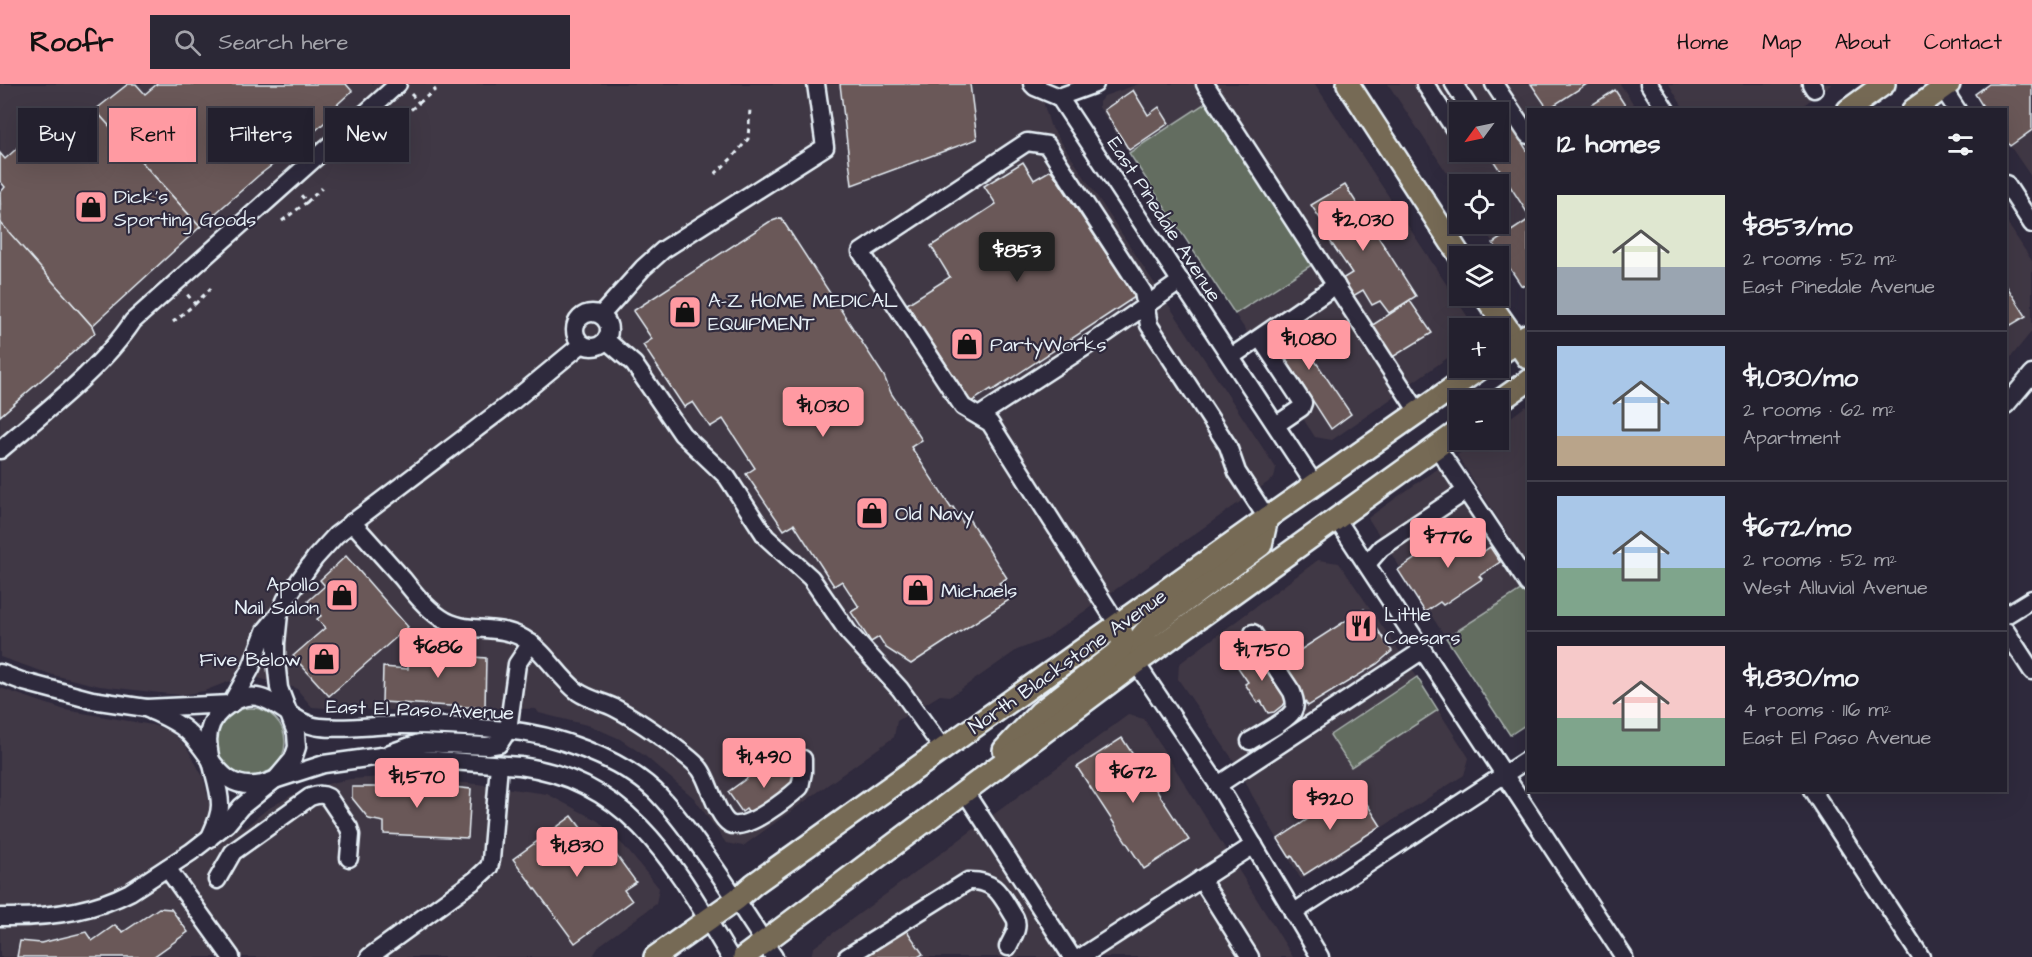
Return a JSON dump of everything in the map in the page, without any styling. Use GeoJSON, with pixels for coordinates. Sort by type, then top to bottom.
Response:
{"type":"FeatureCollection","features":[{"type":"Feature","properties":{"kind":"main road"},"geometry":{"type":"LineString","coordinates":[[1348,84],[1453,246]]}},
{"type":"Feature","properties":{"kind":"main road"},"geometry":{"type":"LineString","coordinates":[[1851,108],[1884,84]]}},
{"type":"Feature","properties":{"kind":"main road"},"geometry":{"type":"LineString","coordinates":[[1916,108],[1944,86]]}},
{"type":"Feature","properties":{"kind":"main road"},"geometry":{"type":"LineString","coordinates":[[1493,306],[1525,345],[1509,352]]}},
{"type":"Feature","properties":{"kind":"main road","name":"North Blackstone Avenue"},"geometry":{"type":"LineString","coordinates":[[655,957],[1267,518],[1467,378]]}},
{"type":"Feature","properties":{"kind":"main road"},"geometry":{"type":"LineString","coordinates":[[1509,394],[1527,382]]}},
{"type":"Feature","properties":{"kind":"main road","name":"North Blackstone Avenue"},"geometry":{"type":"LineString","coordinates":[[744,957],[769,949],[965,792],[1136,663],[1449,437]]}},
{"type":"Feature","properties":{"kind":"main road"},"geometry":{"type":"LineString","coordinates":[[1136,663],[1136,644],[1140,636],[1261,545],[1267,518]]}},
{"type":"Feature","properties":{"kind":"main road"},"geometry":{"type":"LineString","coordinates":[[965,792],[1040,712],[1120,650],[1124,642],[1118,625]]}},
{"type":"Feature","properties":{"kind":"street"},"geometry":{"type":"LineString","coordinates":[[601,315],[643,268],[663,250],[825,147],[816,84]]}},
{"type":"Feature","properties":{"kind":"street"},"geometry":{"type":"LineString","coordinates":[[1032,84],[1059,97],[1095,84]]}},
{"type":"Feature","properties":{"kind":"street"},"geometry":{"type":"LineString","coordinates":[[1205,84],[1418,412]]}},
{"type":"Feature","properties":{"kind":"street"},"geometry":{"type":"LineString","coordinates":[[1425,84],[1449,121]]}},
{"type":"Feature","properties":{"kind":"street"},"geometry":{"type":"LineString","coordinates":[[1454,84],[1465,102]]}},
{"type":"Feature","properties":{"kind":"street"},"geometry":{"type":"LineString","coordinates":[[1494,84],[1527,134]]}},
{"type":"Feature","properties":{"kind":"street"},"geometry":{"type":"LineString","coordinates":[[1649,84],[1665,108]]}},
{"type":"Feature","properties":{"kind":"street"},"geometry":{"type":"LineString","coordinates":[[1944,86],[1956,108]]}},
{"type":"Feature","properties":{"kind":"street"},"geometry":{"type":"LineString","coordinates":[[0,450],[120,341],[133,321],[404,89]]}},
{"type":"Feature","properties":{"kind":"street","name":"East Pinedale Avenue"},"geometry":{"type":"LineString","coordinates":[[1059,97],[1315,485]]}},
{"type":"Feature","properties":{"kind":"street"},"geometry":{"type":"LineString","coordinates":[[1118,625],[990,423],[963,407],[861,252],[1027,142],[1047,145],[1143,292],[1149,325],[1228,446],[1237,471],[1267,518]]}},
{"type":"Feature","properties":{"kind":"street"},"geometry":{"type":"LineString","coordinates":[[2007,186],[2032,224]]}},
{"type":"Feature","properties":{"kind":"street"},"geometry":{"type":"LineString","coordinates":[[979,416],[1181,281]]}},
{"type":"Feature","properties":{"kind":"street"},"geometry":{"type":"LineString","coordinates":[[1231,357],[1336,285]]}},
{"type":"Feature","properties":{"kind":"street"},"geometry":{"type":"LineString","coordinates":[[590,312],[606,318],[610,328],[606,340],[603,344],[593,347],[582,344],[578,340],[575,329],[579,318],[590,312]]}},
{"type":"Feature","properties":{"kind":"street"},"geometry":{"type":"LineString","coordinates":[[1260,338],[1303,403],[1301,408],[1276,425]]}},
{"type":"Feature","properties":{"kind":"street"},"geometry":{"type":"LineString","coordinates":[[606,340],[634,364],[682,434],[727,477],[766,537],[811,578],[848,632],[900,689],[944,749]]}},
{"type":"Feature","properties":{"kind":"street"},"geometry":{"type":"LineString","coordinates":[[231,704],[251,668],[261,639],[315,558],[336,534],[513,401],[582,344]]}},
{"type":"Feature","properties":{"kind":"street"},"geometry":{"type":"LineString","coordinates":[[2007,404],[2032,374]]}},
{"type":"Feature","properties":{"kind":"street"},"geometry":{"type":"LineString","coordinates":[[1436,446],[1527,582]]}},
{"type":"Feature","properties":{"kind":"street"},"geometry":{"type":"LineString","coordinates":[[1367,564],[1381,548],[1466,491]]}},
{"type":"Feature","properties":{"kind":"street"},"geometry":{"type":"LineString","coordinates":[[1336,518],[1624,957]]}},
{"type":"Feature","properties":{"kind":"street"},"geometry":{"type":"LineString","coordinates":[[352,522],[417,596],[438,616],[452,625],[505,631],[531,644],[544,654],[578,691],[590,699],[614,707],[682,752],[701,769],[711,795],[724,817],[732,825],[753,821],[800,787],[803,759]]}},
{"type":"Feature","properties":{"kind":"street"},"geometry":{"type":"LineString","coordinates":[[2007,614],[2032,599]]}},
{"type":"Feature","properties":{"kind":"street"},"geometry":{"type":"LineString","coordinates":[[0,917],[31,917],[87,910],[123,896],[208,839],[227,824],[240,807],[278,778],[288,767],[297,747],[296,733],[279,688],[276,643],[280,613]]}},
{"type":"Feature","properties":{"kind":"street"},"geometry":{"type":"LineString","coordinates":[[2007,632],[2027,651],[2032,671]]}},
{"type":"Feature","properties":{"kind":"street"},"geometry":{"type":"LineString","coordinates":[[1250,741],[1284,719],[1293,710],[1295,702],[1292,692],[1253,633]]}},
{"type":"Feature","properties":{"kind":"street"},"geometry":{"type":"LineString","coordinates":[[146,708],[184,729],[224,777],[241,784],[254,786],[324,764],[381,756],[419,743],[493,746],[502,741],[508,730],[515,673],[521,657],[531,644]]}},
{"type":"Feature","properties":{"kind":"street"},"geometry":{"type":"LineString","coordinates":[[1218,785],[1423,650]]}},
{"type":"Feature","properties":{"kind":"street"},"geometry":{"type":"LineString","coordinates":[[1136,663],[1218,785],[1320,957]]}},
{"type":"Feature","properties":{"kind":"street"},"geometry":{"type":"LineString","coordinates":[[0,673],[24,682],[92,700],[146,708],[231,704]]}},
{"type":"Feature","properties":{"kind":"street"},"geometry":{"type":"LineString","coordinates":[[208,839],[218,819],[220,804],[208,740],[215,717],[241,699],[262,699],[274,702],[289,715]]}},
{"type":"Feature","properties":{"kind":"street","name":"East El Paso Avenue"},"geometry":{"type":"LineString","coordinates":[[289,715],[321,727],[402,725],[508,730],[544,736],[602,756],[631,772],[655,791],[681,821],[769,949]]}},
{"type":"Feature","properties":{"kind":"street"},"geometry":{"type":"LineString","coordinates":[[381,756],[537,768],[562,775],[586,786],[635,819],[655,842],[730,957]]}},
{"type":"Feature","properties":{"kind":"street"},"geometry":{"type":"LineString","coordinates":[[1293,913],[1527,760]]}},
{"type":"Feature","properties":{"kind":"street"},"geometry":{"type":"LineString","coordinates":[[369,957],[475,880],[489,867],[493,850],[499,765]]}},
{"type":"Feature","properties":{"kind":"street"},"geometry":{"type":"LineString","coordinates":[[965,792],[1072,957]]}},
{"type":"Feature","properties":{"kind":"street"},"geometry":{"type":"LineString","coordinates":[[1813,792],[1921,957]]}},
{"type":"Feature","properties":{"kind":"street"},"geometry":{"type":"LineString","coordinates":[[217,880],[233,852],[310,797],[322,794],[328,797],[349,828],[351,835],[349,858]]}},
{"type":"Feature","properties":{"kind":"street"},"geometry":{"type":"LineString","coordinates":[[1081,957],[1254,845]]}},
{"type":"Feature","properties":{"kind":"street"},"geometry":{"type":"LineString","coordinates":[[167,868],[231,957]]}},
{"type":"Feature","properties":{"kind":"street"},"geometry":{"type":"LineString","coordinates":[[1200,879],[1250,957]]}},
{"type":"Feature","properties":{"kind":"street"},"geometry":{"type":"LineString","coordinates":[[847,957],[968,881],[981,880],[995,887],[1018,923],[1008,947]]}},
{"type":"Feature","properties":{"kind":"path"},"geometry":{"type":"LineString","coordinates":[[404,89],[419,103]]}},
{"type":"Feature","properties":{"kind":"path"},"geometry":{"type":"LineString","coordinates":[[409,111],[436,89]]}},
{"type":"Feature","properties":{"kind":"path"},"geometry":{"type":"LineString","coordinates":[[715,174],[748,139],[750,109]]}},
{"type":"Feature","properties":{"kind":"path"},"geometry":{"type":"LineString","coordinates":[[282,221],[322,188]]}},
{"type":"Feature","properties":{"kind":"path"},"geometry":{"type":"LineString","coordinates":[[298,193],[307,202]]}},
{"type":"Feature","properties":{"kind":"path"},"geometry":{"type":"LineString","coordinates":[[173,322],[211,288]]}},
{"type":"Feature","properties":{"kind":"path"},"geometry":{"type":"LineString","coordinates":[[185,291],[195,304]]}},
{"type":"Feature","properties":{"kind":"shaded area"},"geometry":{"type":"Polygon","coordinates":[[[0,84],[1047,84],[1044,105],[1050,125],[1276,468],[1274,478],[1045,639],[1017,650],[951,696],[940,695],[897,721],[894,737],[743,846],[726,843],[694,798],[645,756],[620,739],[591,726],[539,713],[536,709],[492,708],[488,712],[312,707],[296,688],[254,677],[235,679],[204,691],[182,695],[100,686],[53,675],[0,657],[0,84]]]}},
{"type":"Feature","properties":{"kind":"shaded area"},"geometry":{"type":"Polygon","coordinates":[[[1139,84],[1195,84],[1207,102],[1129,153],[1099,107],[1099,102],[1104,96],[1139,84]]]}},
{"type":"Feature","properties":{"kind":"shaded area"},"geometry":{"type":"Polygon","coordinates":[[[1214,84],[1315,84],[1449,288],[1449,306],[1461,306],[1468,318],[1449,318],[1449,357],[1410,384],[1214,84]]]}},
{"type":"Feature","properties":{"kind":"shaded area"},"geometry":{"type":"Polygon","coordinates":[[[1388,84],[1620,84],[1636,108],[1527,108],[1527,221],[1509,232],[1509,174],[1449,174],[1449,176],[1388,84]]]}},
{"type":"Feature","properties":{"kind":"shaded area"},"geometry":{"type":"Polygon","coordinates":[[[1669,84],[1832,84],[1800,108],[1683,108],[1669,84]]]}},
{"type":"Feature","properties":{"kind":"shaded area"},"geometry":{"type":"Polygon","coordinates":[[[1989,84],[2032,84],[2032,178],[2007,141],[2007,108],[1984,108],[1975,94],[1989,84]]]}},
{"type":"Feature","properties":{"kind":"shaded area"},"geometry":{"type":"Polygon","coordinates":[[[2007,223],[2032,261],[2032,331],[2007,362],[2007,223]]]}},
{"type":"Feature","properties":{"kind":"shaded area"},"geometry":{"type":"Polygon","coordinates":[[[1487,234],[1507,234],[1493,243],[1487,234]]]}},
{"type":"Feature","properties":{"kind":"shaded area"},"geometry":{"type":"Polygon","coordinates":[[[1313,264],[1398,394],[1332,440],[1315,437],[1235,314],[1313,264]]]}},
{"type":"Feature","properties":{"kind":"shaded area"},"geometry":{"type":"Polygon","coordinates":[[[1526,406],[1527,563],[1457,455],[1464,450],[1509,450],[1509,419],[1526,406]]]}},
{"type":"Feature","properties":{"kind":"shaded area"},"geometry":{"type":"Polygon","coordinates":[[[1441,466],[1525,587],[1446,638],[1368,518],[1441,466]]]}},
{"type":"Feature","properties":{"kind":"shaded area"},"geometry":{"type":"Polygon","coordinates":[[[1318,560],[1339,563],[1417,677],[1330,734],[1351,767],[1438,710],[1469,758],[1464,775],[1301,879],[1240,770],[1178,679],[1179,664],[1318,560]]]}},
{"type":"Feature","properties":{"kind":"shaded area"},"geometry":{"type":"Polygon","coordinates":[[[0,688],[65,710],[152,725],[170,731],[186,746],[203,777],[210,805],[244,828],[266,810],[292,795],[350,779],[386,777],[477,784],[547,794],[598,821],[624,846],[659,888],[656,904],[600,945],[592,957],[0,957],[0,688]]]}},
{"type":"Feature","properties":{"kind":"shaded area"},"geometry":{"type":"Polygon","coordinates":[[[1128,715],[1144,719],[1293,957],[811,957],[813,948],[1128,715]]]}},
{"type":"Feature","properties":{"kind":"green space"},"geometry":{"type":"Polygon","coordinates":[[[1207,102],[1313,264],[1235,314],[1129,153],[1207,102]]]}},
{"type":"Feature","properties":{"kind":"green space"},"geometry":{"type":"Polygon","coordinates":[[[1525,587],[1527,591],[1527,724],[1510,735],[1446,638],[1525,587]]]}},
{"type":"Feature","properties":{"kind":"green space"},"geometry":{"type":"Polygon","coordinates":[[[1417,677],[1438,710],[1351,767],[1330,735],[1417,677]]]}},
{"type":"Feature","properties":{"kind":"green space"},"geometry":{"type":"Polygon","coordinates":[[[251,708],[264,711],[275,718],[282,729],[285,742],[282,755],[275,766],[264,773],[251,776],[238,773],[227,766],[220,755],[217,742],[220,729],[227,718],[238,711],[251,708]]]}},
{"type":"Feature","properties":{"kind":"building"},"geometry":{"type":"Polygon","coordinates":[[[128,84],[136,84],[145,94],[157,84],[346,84],[352,91],[333,108],[325,108],[325,122],[313,133],[313,108],[208,108],[208,162],[276,162],[200,227],[142,162],[196,162],[196,108],[109,108],[109,126],[97,112],[97,108],[128,84]]]}},
{"type":"Feature","properties":{"kind":"building"},"geometry":{"type":"Polygon","coordinates":[[[840,84],[970,84],[977,139],[852,185],[840,84]]]}},
{"type":"Feature","properties":{"kind":"building"},"geometry":{"type":"Polygon","coordinates":[[[1531,84],[1587,84],[1550,108],[1531,84]]]}},
{"type":"Feature","properties":{"kind":"building"},"geometry":{"type":"Polygon","coordinates":[[[1989,84],[2032,84],[2032,130],[2010,146],[2007,142],[2007,108],[1984,108],[1975,94],[1989,84]]]}},
{"type":"Feature","properties":{"kind":"building"},"geometry":{"type":"Polygon","coordinates":[[[1133,90],[1148,115],[1159,107],[1169,123],[1129,150],[1104,110],[1133,90]]]}},
{"type":"Feature","properties":{"kind":"building"},"geometry":{"type":"Polygon","coordinates":[[[1615,90],[1627,108],[1587,108],[1615,90]]]}},
{"type":"Feature","properties":{"kind":"building","name":"Dick's Sporting Goods"},"geometry":{"type":"Polygon","coordinates":[[[97,112],[109,126],[109,162],[142,162],[200,227],[92,326],[1,224],[0,193],[5,187],[0,181],[0,153],[5,159],[18,147],[18,162],[97,162],[97,112]]]}},
{"type":"Feature","properties":{"kind":"building"},"geometry":{"type":"Polygon","coordinates":[[[1509,122],[1527,150],[1527,212],[1509,185],[1509,174],[1502,174],[1494,162],[1509,162],[1509,122]]]}},
{"type":"Feature","properties":{"kind":"building"},"geometry":{"type":"Polygon","coordinates":[[[1023,162],[1034,180],[1051,170],[1135,297],[992,391],[991,389],[971,402],[907,304],[950,277],[931,246],[996,204],[984,186],[1023,162]]]}},
{"type":"Feature","properties":{"kind":"building"},"geometry":{"type":"Polygon","coordinates":[[[1345,185],[1416,296],[1389,313],[1380,301],[1372,305],[1363,290],[1353,296],[1342,279],[1352,273],[1330,241],[1334,239],[1311,205],[1345,185]]]}},
{"type":"Feature","properties":{"kind":"building"},"geometry":{"type":"Polygon","coordinates":[[[781,218],[884,376],[891,393],[922,440],[911,447],[963,523],[969,519],[1007,578],[999,583],[1009,600],[911,664],[886,648],[879,637],[871,642],[851,612],[859,607],[842,581],[834,586],[794,524],[784,530],[746,474],[755,468],[723,419],[710,427],[693,402],[684,407],[643,345],[652,339],[633,311],[769,222],[781,218]]]}},
{"type":"Feature","properties":{"kind":"building"},"geometry":{"type":"Polygon","coordinates":[[[1527,221],[1527,287],[1521,285],[1509,267],[1509,246],[1495,246],[1493,243],[1527,221]]]}},
{"type":"Feature","properties":{"kind":"building"},"geometry":{"type":"Polygon","coordinates":[[[0,222],[92,326],[95,333],[0,416],[0,222]]]}},
{"type":"Feature","properties":{"kind":"building"},"geometry":{"type":"Polygon","coordinates":[[[2007,287],[2026,316],[2007,327],[2007,287]]]}},
{"type":"Feature","properties":{"kind":"building"},"geometry":{"type":"Polygon","coordinates":[[[1410,301],[1432,333],[1391,358],[1371,326],[1410,301]]]}},
{"type":"Feature","properties":{"kind":"building"},"geometry":{"type":"Polygon","coordinates":[[[1297,315],[1309,334],[1301,340],[1351,414],[1331,429],[1269,333],[1297,315]]]}},
{"type":"Feature","properties":{"kind":"building"},"geometry":{"type":"Polygon","coordinates":[[[1465,525],[1483,552],[1490,547],[1500,562],[1479,576],[1482,579],[1443,605],[1440,602],[1425,612],[1398,570],[1465,525]]]}},
{"type":"Feature","properties":{"kind":"building"},"geometry":{"type":"Polygon","coordinates":[[[346,556],[408,627],[329,696],[293,656],[325,628],[317,619],[321,616],[308,601],[325,586],[320,580],[346,556]]]}},
{"type":"Feature","properties":{"kind":"building"},"geometry":{"type":"Polygon","coordinates":[[[1364,609],[1392,651],[1377,664],[1308,706],[1280,663],[1364,609]]]}},
{"type":"Feature","properties":{"kind":"building"},"geometry":{"type":"Polygon","coordinates":[[[409,646],[475,651],[474,657],[486,658],[485,708],[382,702],[383,667],[408,669],[409,646]]]}},
{"type":"Feature","properties":{"kind":"building"},"geometry":{"type":"Polygon","coordinates":[[[1256,648],[1289,700],[1274,712],[1268,713],[1261,701],[1258,703],[1235,663],[1256,648]]]}},
{"type":"Feature","properties":{"kind":"building"},"geometry":{"type":"Polygon","coordinates":[[[1122,738],[1189,840],[1144,869],[1077,767],[1122,738]]]}},
{"type":"Feature","properties":{"kind":"building"},"geometry":{"type":"Polygon","coordinates":[[[781,759],[783,763],[786,761],[800,784],[753,819],[746,809],[742,812],[728,792],[757,771],[760,774],[781,759]]]}},
{"type":"Feature","properties":{"kind":"building"},"geometry":{"type":"Polygon","coordinates":[[[386,780],[471,789],[468,838],[384,834],[384,822],[369,819],[352,798],[352,787],[386,787],[386,780]]]}},
{"type":"Feature","properties":{"kind":"building"},"geometry":{"type":"Polygon","coordinates":[[[1356,787],[1381,826],[1304,875],[1278,839],[1356,787]]]}},
{"type":"Feature","properties":{"kind":"building"},"geometry":{"type":"Polygon","coordinates":[[[572,816],[590,840],[600,833],[636,882],[624,890],[632,901],[575,943],[513,859],[572,816]]]}},
{"type":"Feature","properties":{"kind":"building"},"geometry":{"type":"Polygon","coordinates":[[[159,908],[171,909],[188,932],[153,957],[17,957],[20,941],[41,943],[86,932],[92,941],[115,925],[123,932],[159,908]]]}},
{"type":"Feature","properties":{"kind":"building"},"geometry":{"type":"Polygon","coordinates":[[[905,928],[923,954],[918,957],[862,957],[905,928]]]}},
{"type":"Feature","properties":{"kind":"place","name":"Dick's Sporting Goods"},"geometry":{"type":"Point","coordinates":[91,207]}},
{"type":"Feature","properties":{"kind":"place","name":"A-Z HOME MEDICAL EQUIPMENT"},"geometry":{"type":"Point","coordinates":[685,312]}},
{"type":"Feature","properties":{"kind":"place","name":"PartyWorks"},"geometry":{"type":"Point","coordinates":[967,344]}},
{"type":"Feature","properties":{"kind":"place","name":"Old Navy"},"geometry":{"type":"Point","coordinates":[872,513]}},
{"type":"Feature","properties":{"kind":"place","name":"Michaels"},"geometry":{"type":"Point","coordinates":[918,590]}},
{"type":"Feature","properties":{"kind":"place","name":"Apollo Nail Salon"},"geometry":{"type":"Point","coordinates":[342,595]}},
{"type":"Feature","properties":{"kind":"place","name":"Little Caesars"},"geometry":{"type":"Point","coordinates":[1361,626]}},
{"type":"Feature","properties":{"kind":"place","name":"Five Below"},"geometry":{"type":"Point","coordinates":[324,659]}}]}
